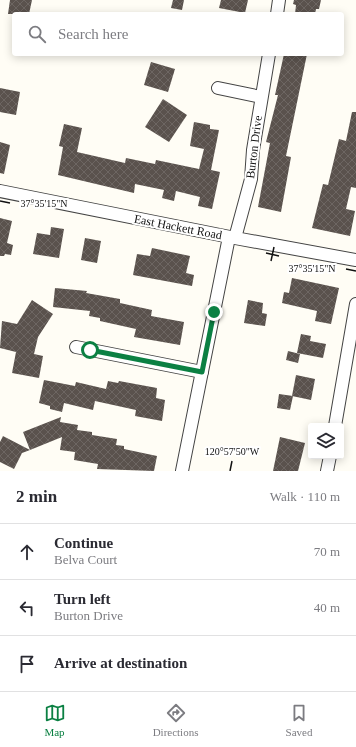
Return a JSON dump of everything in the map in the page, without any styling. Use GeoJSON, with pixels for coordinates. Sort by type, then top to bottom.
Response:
{"type":"FeatureCollection","features":[{"type":"Feature","properties":{"kind":"street"},"geometry":{"type":"LineString","coordinates":[[277,12],[279,0]]}},
{"type":"Feature","properties":{"kind":"street","name":"Burton Drive"},"geometry":{"type":"LineString","coordinates":[[182,471],[202,372],[232,238],[251,179],[253,150],[269,56]]}},
{"type":"Feature","properties":{"kind":"street"},"geometry":{"type":"LineString","coordinates":[[218,88],[261,97]]}},
{"type":"Feature","properties":{"kind":"street","name":"East Hackett Road"},"geometry":{"type":"LineString","coordinates":[[0,191],[232,238],[356,260]]}},
{"type":"Feature","properties":{"kind":"street"},"geometry":{"type":"LineString","coordinates":[[336,423],[356,304]]}},
{"type":"Feature","properties":{"kind":"street"},"geometry":{"type":"LineString","coordinates":[[76,347],[202,372]]}},
{"type":"Feature","properties":{"kind":"street"},"geometry":{"type":"LineString","coordinates":[[327,471],[329,459]]}},
{"type":"Feature","properties":{"kind":"building"},"geometry":{"type":"Polygon","coordinates":[[[10,0],[32,0],[29,12],[12,12],[12,14],[8,14],[10,0]]]}},
{"type":"Feature","properties":{"kind":"building"},"geometry":{"type":"Polygon","coordinates":[[[173,0],[184,0],[182,10],[171,8],[173,0]]]}},
{"type":"Feature","properties":{"kind":"building"},"geometry":{"type":"Polygon","coordinates":[[[221,0],[248,0],[245,12],[219,8],[221,0]]]}},
{"type":"Feature","properties":{"kind":"building"},"geometry":{"type":"Polygon","coordinates":[[[294,0],[321,0],[319,9],[316,9],[315,12],[295,12],[296,5],[293,4],[294,0]]]}},
{"type":"Feature","properties":{"kind":"building"},"geometry":{"type":"Polygon","coordinates":[[[284,56],[307,56],[286,156],[291,157],[281,212],[258,207],[270,143],[266,142],[278,95],[275,95],[284,56]]]}},
{"type":"Feature","properties":{"kind":"building"},"geometry":{"type":"Polygon","coordinates":[[[151,62],[175,69],[168,92],[144,85],[151,62]]]}},
{"type":"Feature","properties":{"kind":"building"},"geometry":{"type":"Polygon","coordinates":[[[0,88],[20,92],[16,115],[0,112],[0,88]]]}},
{"type":"Feature","properties":{"kind":"building"},"geometry":{"type":"Polygon","coordinates":[[[163,99],[187,115],[169,142],[145,127],[163,99]]]}},
{"type":"Feature","properties":{"kind":"building"},"geometry":{"type":"Polygon","coordinates":[[[352,112],[356,112],[356,188],[351,187],[346,209],[355,211],[350,236],[312,228],[323,184],[328,185],[339,139],[346,141],[352,112]]]}},
{"type":"Feature","properties":{"kind":"building"},"geometry":{"type":"Polygon","coordinates":[[[194,122],[210,125],[210,129],[219,130],[211,170],[220,172],[212,209],[198,206],[200,197],[176,191],[174,201],[162,198],[164,190],[135,184],[134,193],[58,175],[63,147],[59,146],[64,124],[82,128],[77,152],[125,163],[126,158],[155,164],[156,160],[199,169],[204,149],[190,146],[194,122]]]}},
{"type":"Feature","properties":{"kind":"building"},"geometry":{"type":"Polygon","coordinates":[[[0,142],[10,145],[4,174],[0,173],[0,142]]]}},
{"type":"Feature","properties":{"kind":"building"},"geometry":{"type":"Polygon","coordinates":[[[0,218],[12,221],[7,243],[13,245],[11,255],[5,254],[4,256],[0,256],[0,218]]]}},
{"type":"Feature","properties":{"kind":"building"},"geometry":{"type":"Polygon","coordinates":[[[51,227],[64,229],[59,258],[33,254],[37,233],[50,235],[51,227]]]}},
{"type":"Feature","properties":{"kind":"building"},"geometry":{"type":"Polygon","coordinates":[[[85,238],[101,241],[97,263],[81,260],[85,238]]]}},
{"type":"Feature","properties":{"kind":"building"},"geometry":{"type":"Polygon","coordinates":[[[152,248],[190,256],[186,273],[194,275],[192,286],[133,275],[137,254],[150,256],[152,248]]]}},
{"type":"Feature","properties":{"kind":"building"},"geometry":{"type":"Polygon","coordinates":[[[292,278],[339,288],[331,324],[315,321],[317,311],[282,303],[284,292],[289,293],[292,278]]]}},
{"type":"Feature","properties":{"kind":"building"},"geometry":{"type":"Polygon","coordinates":[[[55,288],[87,291],[86,293],[120,299],[120,303],[152,310],[151,316],[184,322],[180,345],[134,337],[136,329],[100,321],[100,318],[89,316],[90,311],[53,307],[55,288]]]}},
{"type":"Feature","properties":{"kind":"building"},"geometry":{"type":"Polygon","coordinates":[[[32,300],[53,314],[38,337],[34,354],[43,356],[39,378],[12,373],[16,352],[0,348],[2,321],[17,324],[32,300]]]}},
{"type":"Feature","properties":{"kind":"building"},"geometry":{"type":"Polygon","coordinates":[[[248,300],[263,303],[262,313],[267,314],[265,326],[244,323],[248,300]]]}},
{"type":"Feature","properties":{"kind":"building"},"geometry":{"type":"Polygon","coordinates":[[[301,334],[311,336],[310,341],[326,344],[323,358],[297,353],[301,334]]]}},
{"type":"Feature","properties":{"kind":"building"},"geometry":{"type":"Polygon","coordinates":[[[288,351],[300,354],[298,363],[286,360],[288,351]]]}},
{"type":"Feature","properties":{"kind":"building"},"geometry":{"type":"Polygon","coordinates":[[[296,375],[315,379],[311,400],[292,396],[296,375]]]}},
{"type":"Feature","properties":{"kind":"building"},"geometry":{"type":"Polygon","coordinates":[[[44,380],[75,386],[76,382],[106,389],[108,381],[118,383],[119,381],[157,388],[156,398],[165,400],[162,421],[135,416],[136,410],[95,401],[93,410],[64,403],[62,412],[50,409],[50,406],[39,403],[44,380]]]}},
{"type":"Feature","properties":{"kind":"building"},"geometry":{"type":"Polygon","coordinates":[[[279,394],[293,396],[290,410],[277,408],[279,394]]]}},
{"type":"Feature","properties":{"kind":"building"},"geometry":{"type":"Polygon","coordinates":[[[61,417],[60,422],[78,425],[77,430],[92,432],[92,435],[117,439],[116,445],[124,446],[124,449],[157,456],[154,471],[97,469],[98,464],[74,460],[75,452],[60,450],[62,437],[30,450],[23,432],[61,417]]]}},
{"type":"Feature","properties":{"kind":"building"},"geometry":{"type":"Polygon","coordinates":[[[3,436],[30,450],[22,453],[14,469],[0,462],[0,442],[3,436]]]}},
{"type":"Feature","properties":{"kind":"building"},"geometry":{"type":"Polygon","coordinates":[[[280,437],[305,443],[298,471],[273,471],[280,437]]]}},
{"type":"Feature","properties":{"kind":"route"},"geometry":{"type":"LineString","coordinates":[[90,350],[202,372],[214,312]]}}]}
